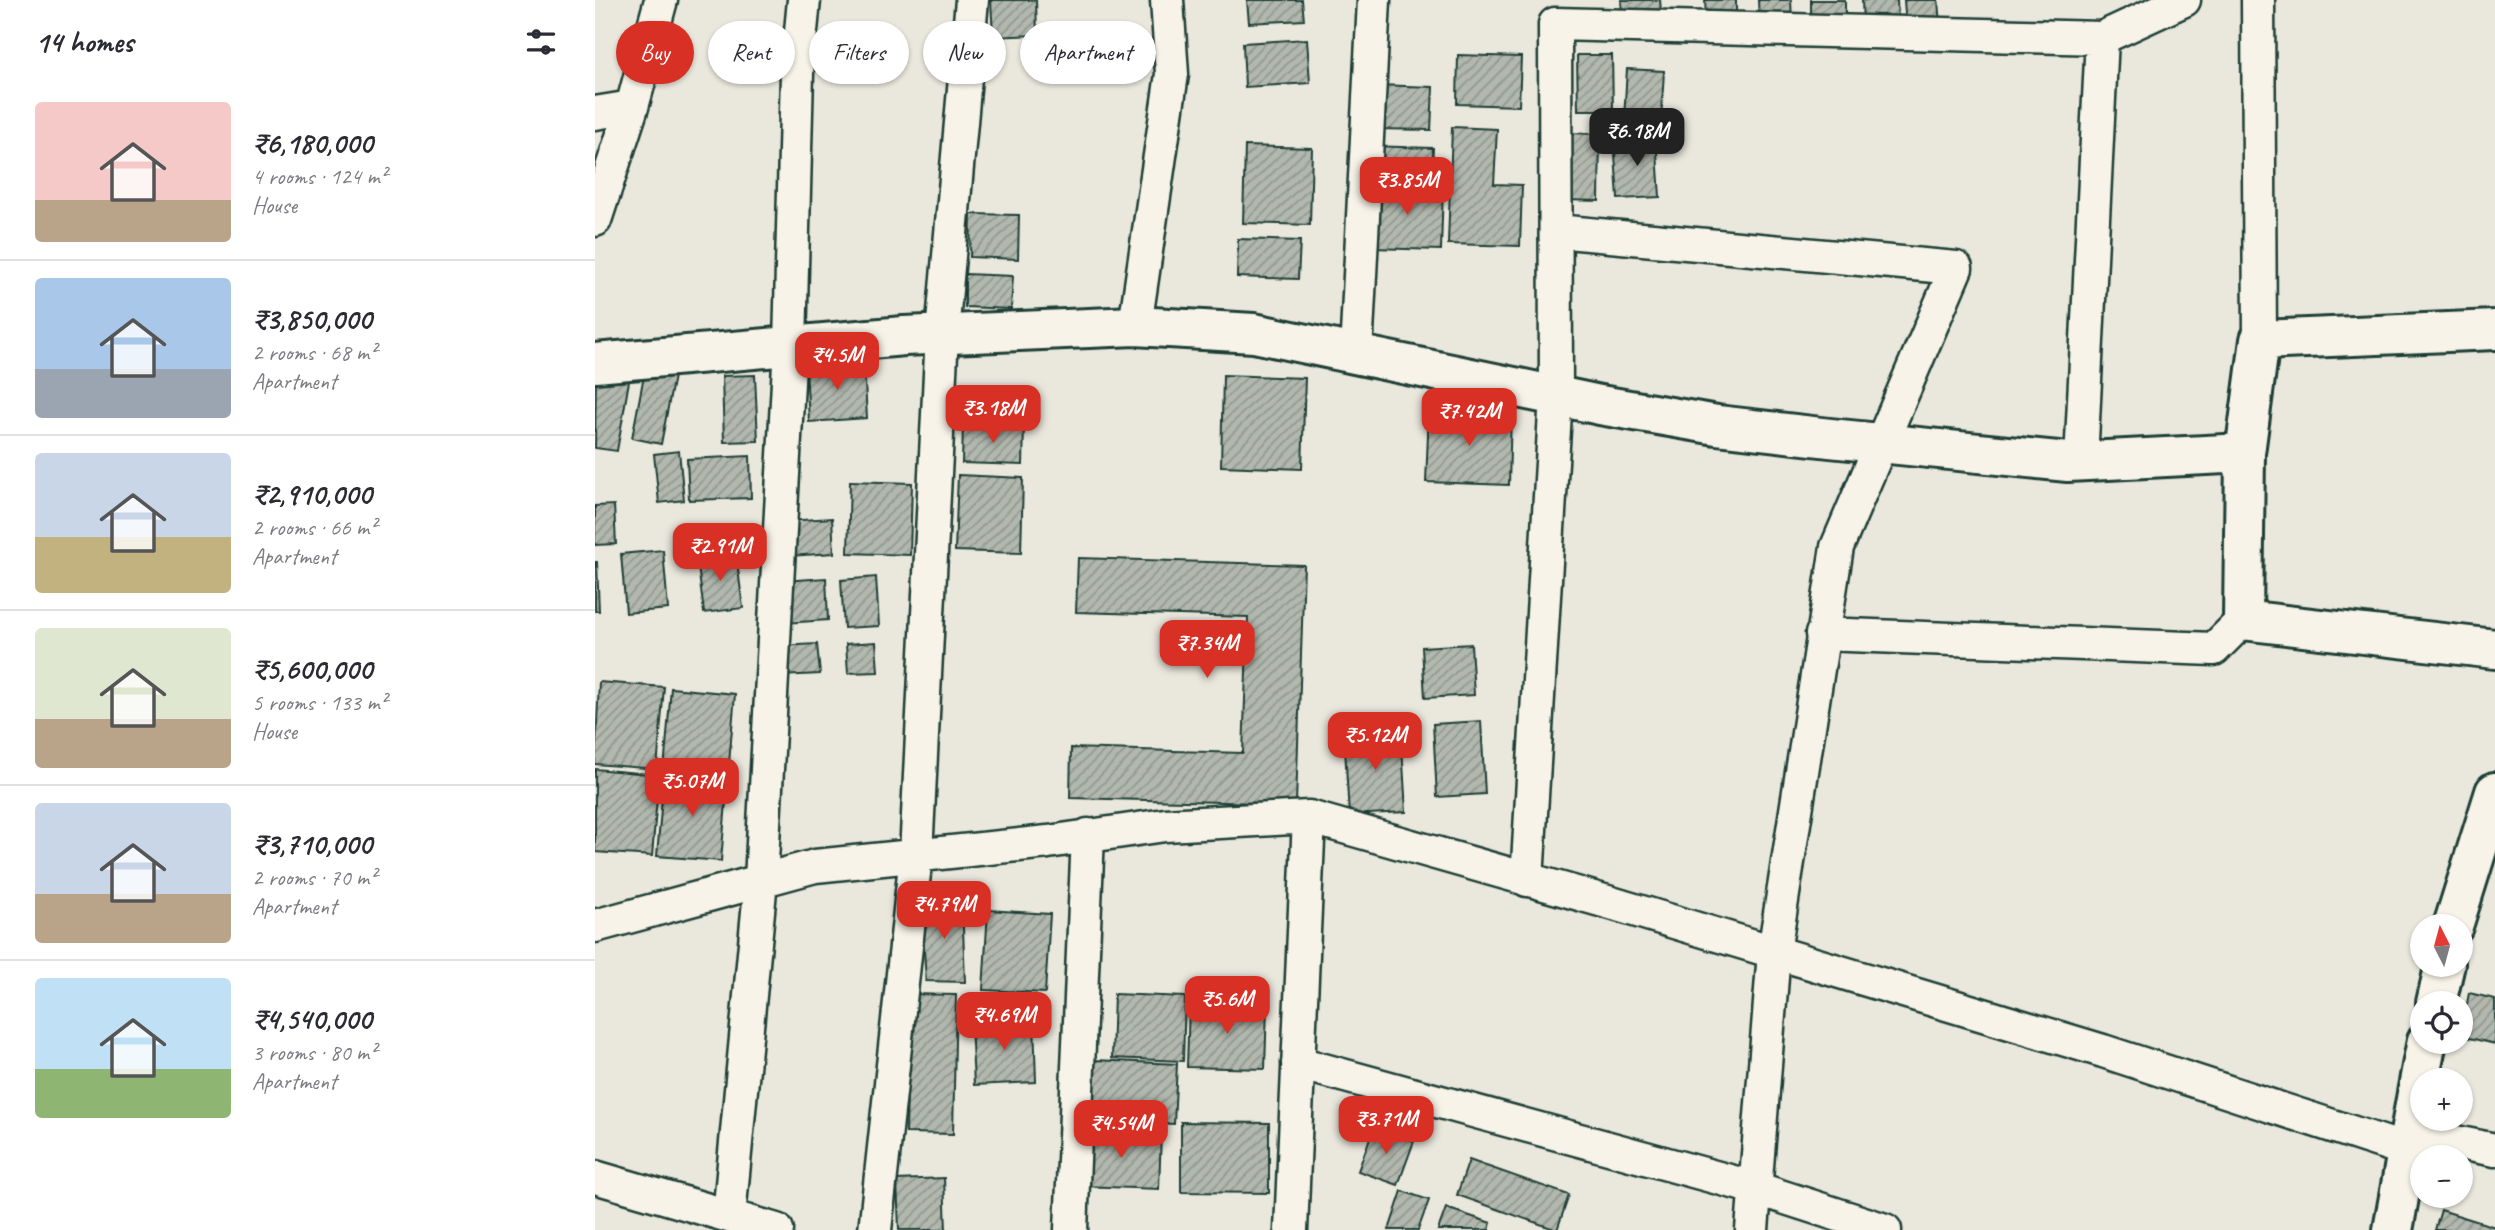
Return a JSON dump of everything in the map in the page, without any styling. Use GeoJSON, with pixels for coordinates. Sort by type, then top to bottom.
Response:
{"type":"FeatureCollection","features":[{"type":"Feature","properties":{"kind":"street"},"geometry":{"type":"LineString","coordinates":[[595,220],[632,107],[661,0]]}},
{"type":"Feature","properties":{"kind":"street"},"geometry":{"type":"LineString","coordinates":[[729,1216],[761,880],[790,345],[797,73],[804,0]]}},
{"type":"Feature","properties":{"kind":"street"},"geometry":{"type":"LineString","coordinates":[[875,1230],[916,855],[942,334],[972,0]]}},
{"type":"Feature","properties":{"kind":"street"},"geometry":{"type":"LineString","coordinates":[[1135,326],[1172,74],[1167,0]]}},
{"type":"Feature","properties":{"kind":"street"},"geometry":{"type":"LineString","coordinates":[[1356,354],[1374,0]]}},
{"type":"Feature","properties":{"kind":"street"},"geometry":{"type":"LineString","coordinates":[[1527,880],[1556,397],[1555,24],[2102,38],[2184,0]]}},
{"type":"Feature","properties":{"kind":"street"},"geometry":{"type":"LineString","coordinates":[[1822,634],[2214,649],[2243,620],[2245,453],[2260,340],[2258,0]]}},
{"type":"Feature","properties":{"kind":"street"},"geometry":{"type":"LineString","coordinates":[[2081,461],[2102,38]]}},
{"type":"Feature","properties":{"kind":"street"},"geometry":{"type":"LineString","coordinates":[[595,113],[632,107]]}},
{"type":"Feature","properties":{"kind":"street"},"geometry":{"type":"LineString","coordinates":[[1556,231],[1956,268],[1836,547],[1774,953],[1752,1230]]}},
{"type":"Feature","properties":{"kind":"street"},"geometry":{"type":"LineString","coordinates":[[595,363],[942,334],[1135,326],[1254,333],[1556,397],[1717,425],[2081,461],[2245,453]]}},
{"type":"Feature","properties":{"kind":"street"},"geometry":{"type":"LineString","coordinates":[[2260,340],[2495,330]]}},
{"type":"Feature","properties":{"kind":"street"},"geometry":{"type":"LineString","coordinates":[[2243,620],[2495,649]]}},
{"type":"Feature","properties":{"kind":"street"},"geometry":{"type":"LineString","coordinates":[[2457,914],[2495,792]]}},
{"type":"Feature","properties":{"kind":"street"},"geometry":{"type":"LineString","coordinates":[[595,926],[815,866],[1165,825],[1309,817],[2409,1142],[2495,1150]]}},
{"type":"Feature","properties":{"kind":"street"},"geometry":{"type":"LineString","coordinates":[[1291,1230],[1309,817]]}},
{"type":"Feature","properties":{"kind":"street"},"geometry":{"type":"LineString","coordinates":[[1071,1230],[1088,835]]}},
{"type":"Feature","properties":{"kind":"street"},"geometry":{"type":"LineString","coordinates":[[2393,1230],[2425,1054]]}},
{"type":"Feature","properties":{"kind":"street"},"geometry":{"type":"LineString","coordinates":[[1298,1063],[1755,1188],[1885,1230]]}},
{"type":"Feature","properties":{"kind":"street"},"geometry":{"type":"LineString","coordinates":[[595,1177],[777,1230]]}},
{"type":"Feature","properties":{"kind":"building"},"geometry":{"type":"Polygon","coordinates":[[[991,0],[1036,0],[1037,21],[1020,21],[1020,36],[1006,36],[1006,21],[992,21],[991,0]]]}},
{"type":"Feature","properties":{"kind":"building"},"geometry":{"type":"Polygon","coordinates":[[[1247,0],[1302,0],[1304,20],[1249,23],[1247,0]]]}},
{"type":"Feature","properties":{"kind":"building"},"geometry":{"type":"Polygon","coordinates":[[[1621,0],[1660,0],[1661,11],[1622,12],[1621,0]]]}},
{"type":"Feature","properties":{"kind":"building"},"geometry":{"type":"Polygon","coordinates":[[[1705,0],[1736,0],[1736,16],[1706,17],[1705,0]]]}},
{"type":"Feature","properties":{"kind":"building"},"geometry":{"type":"Polygon","coordinates":[[[1758,0],[1791,0],[1792,20],[1759,21],[1758,0]]]}},
{"type":"Feature","properties":{"kind":"building"},"geometry":{"type":"Polygon","coordinates":[[[1811,0],[1845,0],[1845,18],[1811,19],[1811,0]]]}},
{"type":"Feature","properties":{"kind":"building"},"geometry":{"type":"Polygon","coordinates":[[[1862,0],[1897,0],[1898,25],[1863,26],[1862,0]]]}},
{"type":"Feature","properties":{"kind":"building"},"geometry":{"type":"Polygon","coordinates":[[[1904,0],[1938,0],[1940,25],[1906,27],[1904,0]]]}},
{"type":"Feature","properties":{"kind":"building"},"geometry":{"type":"Polygon","coordinates":[[[1307,39],[1310,83],[1245,87],[1243,43],[1307,39]]]}},
{"type":"Feature","properties":{"kind":"building"},"geometry":{"type":"Polygon","coordinates":[[[1458,55],[1521,57],[1519,106],[1457,104],[1458,55]]]}},
{"type":"Feature","properties":{"kind":"building"},"geometry":{"type":"Polygon","coordinates":[[[1577,55],[1612,55],[1613,110],[1578,110],[1577,55]]]}},
{"type":"Feature","properties":{"kind":"building"},"geometry":{"type":"Polygon","coordinates":[[[1627,69],[1664,71],[1661,121],[1624,119],[1627,69]]]}},
{"type":"Feature","properties":{"kind":"building"},"geometry":{"type":"Polygon","coordinates":[[[1377,85],[1433,87],[1431,130],[1376,129],[1377,85]]]}},
{"type":"Feature","properties":{"kind":"building"},"geometry":{"type":"Polygon","coordinates":[[[1452,127],[1497,129],[1494,184],[1522,185],[1520,246],[1448,244],[1452,127]]]}},
{"type":"Feature","properties":{"kind":"building"},"geometry":{"type":"Polygon","coordinates":[[[1565,133],[1600,134],[1599,201],[1564,200],[1565,133]]]}},
{"type":"Feature","properties":{"kind":"building"},"geometry":{"type":"Polygon","coordinates":[[[1656,137],[1660,197],[1618,199],[1614,139],[1656,137]]]}},
{"type":"Feature","properties":{"kind":"building"},"geometry":{"type":"Polygon","coordinates":[[[1245,146],[1312,148],[1310,225],[1243,223],[1245,146]]]}},
{"type":"Feature","properties":{"kind":"building"},"geometry":{"type":"Polygon","coordinates":[[[1368,146],[1433,148],[1432,174],[1368,172],[1368,146]]]}},
{"type":"Feature","properties":{"kind":"building"},"geometry":{"type":"Polygon","coordinates":[[[1373,185],[1443,186],[1441,250],[1371,248],[1373,185]]]}},
{"type":"Feature","properties":{"kind":"building"},"geometry":{"type":"Polygon","coordinates":[[[971,214],[1019,215],[1018,259],[970,257],[971,214]]]}},
{"type":"Feature","properties":{"kind":"building"},"geometry":{"type":"Polygon","coordinates":[[[1238,239],[1300,241],[1298,279],[1237,277],[1238,239]]]}},
{"type":"Feature","properties":{"kind":"building"},"geometry":{"type":"Polygon","coordinates":[[[965,274],[1013,276],[1011,309],[965,307],[965,274]]]}},
{"type":"Feature","properties":{"kind":"building"},"geometry":{"type":"Polygon","coordinates":[[[864,363],[867,418],[809,422],[806,367],[864,363]]]}},
{"type":"Feature","properties":{"kind":"building"},"geometry":{"type":"Polygon","coordinates":[[[645,370],[674,376],[661,444],[632,438],[645,370]]]}},
{"type":"Feature","properties":{"kind":"building"},"geometry":{"type":"Polygon","coordinates":[[[755,375],[758,441],[724,442],[722,376],[755,375]]]}},
{"type":"Feature","properties":{"kind":"building"},"geometry":{"type":"Polygon","coordinates":[[[1223,375],[1305,378],[1302,469],[1221,466],[1223,375]]]}},
{"type":"Feature","properties":{"kind":"building"},"geometry":{"type":"Polygon","coordinates":[[[596,376],[629,381],[617,451],[595,448],[596,376]]]}},
{"type":"Feature","properties":{"kind":"building"},"geometry":{"type":"Polygon","coordinates":[[[1429,411],[1511,413],[1509,485],[1426,482],[1429,411]]]}},
{"type":"Feature","properties":{"kind":"building"},"geometry":{"type":"Polygon","coordinates":[[[963,425],[1024,427],[1023,465],[962,463],[963,425]]]}},
{"type":"Feature","properties":{"kind":"building"},"geometry":{"type":"Polygon","coordinates":[[[679,451],[684,500],[659,503],[654,454],[679,451]]]}},
{"type":"Feature","properties":{"kind":"building"},"geometry":{"type":"Polygon","coordinates":[[[750,456],[751,498],[689,500],[687,459],[750,456]]]}},
{"type":"Feature","properties":{"kind":"building"},"geometry":{"type":"Polygon","coordinates":[[[958,475],[1023,478],[1021,553],[955,551],[958,475]]]}},
{"type":"Feature","properties":{"kind":"building"},"geometry":{"type":"Polygon","coordinates":[[[850,481],[912,483],[910,555],[848,553],[850,481]]]}},
{"type":"Feature","properties":{"kind":"building"},"geometry":{"type":"Polygon","coordinates":[[[614,505],[616,544],[595,545],[595,506],[614,505]]]}},
{"type":"Feature","properties":{"kind":"building"},"geometry":{"type":"Polygon","coordinates":[[[832,518],[834,553],[789,556],[787,521],[832,518]]]}},
{"type":"Feature","properties":{"kind":"building"},"geometry":{"type":"Polygon","coordinates":[[[663,550],[668,609],[626,613],[621,554],[663,550]]]}},
{"type":"Feature","properties":{"kind":"building"},"geometry":{"type":"Polygon","coordinates":[[[736,553],[743,608],[704,613],[697,558],[736,553]]]}},
{"type":"Feature","properties":{"kind":"building"},"geometry":{"type":"Polygon","coordinates":[[[1078,558],[1304,565],[1296,804],[1070,798],[1071,748],[1243,753],[1248,617],[1076,612],[1078,558]]]}},
{"type":"Feature","properties":{"kind":"building"},"geometry":{"type":"Polygon","coordinates":[[[597,562],[599,611],[595,611],[597,562]]]}},
{"type":"Feature","properties":{"kind":"building"},"geometry":{"type":"Polygon","coordinates":[[[876,577],[879,626],[844,628],[841,580],[876,577]]]}},
{"type":"Feature","properties":{"kind":"building"},"geometry":{"type":"Polygon","coordinates":[[[826,578],[828,620],[785,623],[782,581],[826,578]]]}},
{"type":"Feature","properties":{"kind":"building"},"geometry":{"type":"Polygon","coordinates":[[[876,642],[878,672],[848,673],[846,644],[876,642]]]}},
{"type":"Feature","properties":{"kind":"building"},"geometry":{"type":"Polygon","coordinates":[[[817,644],[820,674],[780,676],[779,646],[817,644]]]}},
{"type":"Feature","properties":{"kind":"building"},"geometry":{"type":"Polygon","coordinates":[[[1471,644],[1474,695],[1425,698],[1422,647],[1471,644]]]}},
{"type":"Feature","properties":{"kind":"building"},"geometry":{"type":"Polygon","coordinates":[[[599,682],[664,687],[657,769],[595,764],[599,682]]]}},
{"type":"Feature","properties":{"kind":"building"},"geometry":{"type":"Polygon","coordinates":[[[671,688],[735,694],[728,775],[664,770],[671,688]]]}},
{"type":"Feature","properties":{"kind":"building"},"geometry":{"type":"Polygon","coordinates":[[[1481,721],[1485,794],[1437,797],[1433,724],[1481,721]]]}},
{"type":"Feature","properties":{"kind":"building"},"geometry":{"type":"Polygon","coordinates":[[[1401,729],[1406,812],[1349,815],[1344,732],[1401,729]]]}},
{"type":"Feature","properties":{"kind":"building"},"geometry":{"type":"Polygon","coordinates":[[[595,769],[659,775],[652,856],[595,852],[595,769]]]}},
{"type":"Feature","properties":{"kind":"building"},"geometry":{"type":"Polygon","coordinates":[[[664,774],[728,779],[721,861],[657,856],[664,774]]]}},
{"type":"Feature","properties":{"kind":"building"},"geometry":{"type":"Polygon","coordinates":[[[962,901],[965,982],[926,981],[921,902],[962,901]]]}},
{"type":"Feature","properties":{"kind":"building"},"geometry":{"type":"Polygon","coordinates":[[[988,910],[1050,914],[1045,993],[983,990],[988,910]]]}},
{"type":"Feature","properties":{"kind":"building"},"geometry":{"type":"Polygon","coordinates":[[[909,994],[956,995],[953,1134],[906,1133],[909,994]]]}},
{"type":"Feature","properties":{"kind":"building"},"geometry":{"type":"Polygon","coordinates":[[[1114,994],[1185,997],[1183,1061],[1112,1058],[1114,994]]]}},
{"type":"Feature","properties":{"kind":"building"},"geometry":{"type":"Polygon","coordinates":[[[2473,994],[2495,999],[2495,1044],[2473,1039],[2473,994]]]}},
{"type":"Feature","properties":{"kind":"building"},"geometry":{"type":"Polygon","coordinates":[[[1189,1004],[1267,1006],[1265,1069],[1187,1067],[1189,1004]]]}},
{"type":"Feature","properties":{"kind":"building"},"geometry":{"type":"Polygon","coordinates":[[[1034,1020],[1036,1082],[974,1085],[971,1023],[1034,1020]]]}},
{"type":"Feature","properties":{"kind":"building"},"geometry":{"type":"Polygon","coordinates":[[[1095,1060],[1177,1064],[1174,1124],[1092,1120],[1095,1060]]]}},
{"type":"Feature","properties":{"kind":"building"},"geometry":{"type":"Polygon","coordinates":[[[1181,1122],[1269,1123],[1269,1193],[1181,1192],[1181,1122]]]}},
{"type":"Feature","properties":{"kind":"building"},"geometry":{"type":"Polygon","coordinates":[[[1374,1127],[1414,1141],[1398,1185],[1358,1171],[1374,1127]]]}},
{"type":"Feature","properties":{"kind":"building"},"geometry":{"type":"Polygon","coordinates":[[[1083,1130],[1161,1133],[1159,1189],[1081,1186],[1083,1130]]]}},
{"type":"Feature","properties":{"kind":"building"},"geometry":{"type":"Polygon","coordinates":[[[1469,1160],[1569,1195],[1557,1230],[1457,1195],[1469,1160]]]}},
{"type":"Feature","properties":{"kind":"building"},"geometry":{"type":"Polygon","coordinates":[[[944,1178],[946,1230],[899,1230],[897,1180],[944,1178]]]}},
{"type":"Feature","properties":{"kind":"building"},"geometry":{"type":"Polygon","coordinates":[[[1402,1191],[1429,1200],[1418,1230],[1389,1230],[1402,1191]]]}},
{"type":"Feature","properties":{"kind":"building"},"geometry":{"type":"Polygon","coordinates":[[[1446,1208],[1491,1223],[1489,1230],[1438,1230],[1446,1208]]]}},
{"type":"Feature","properties":{"kind":"building"},"geometry":{"type":"Polygon","coordinates":[[[2441,1210],[2495,1227],[2495,1230],[2435,1230],[2441,1210]]]}}]}
